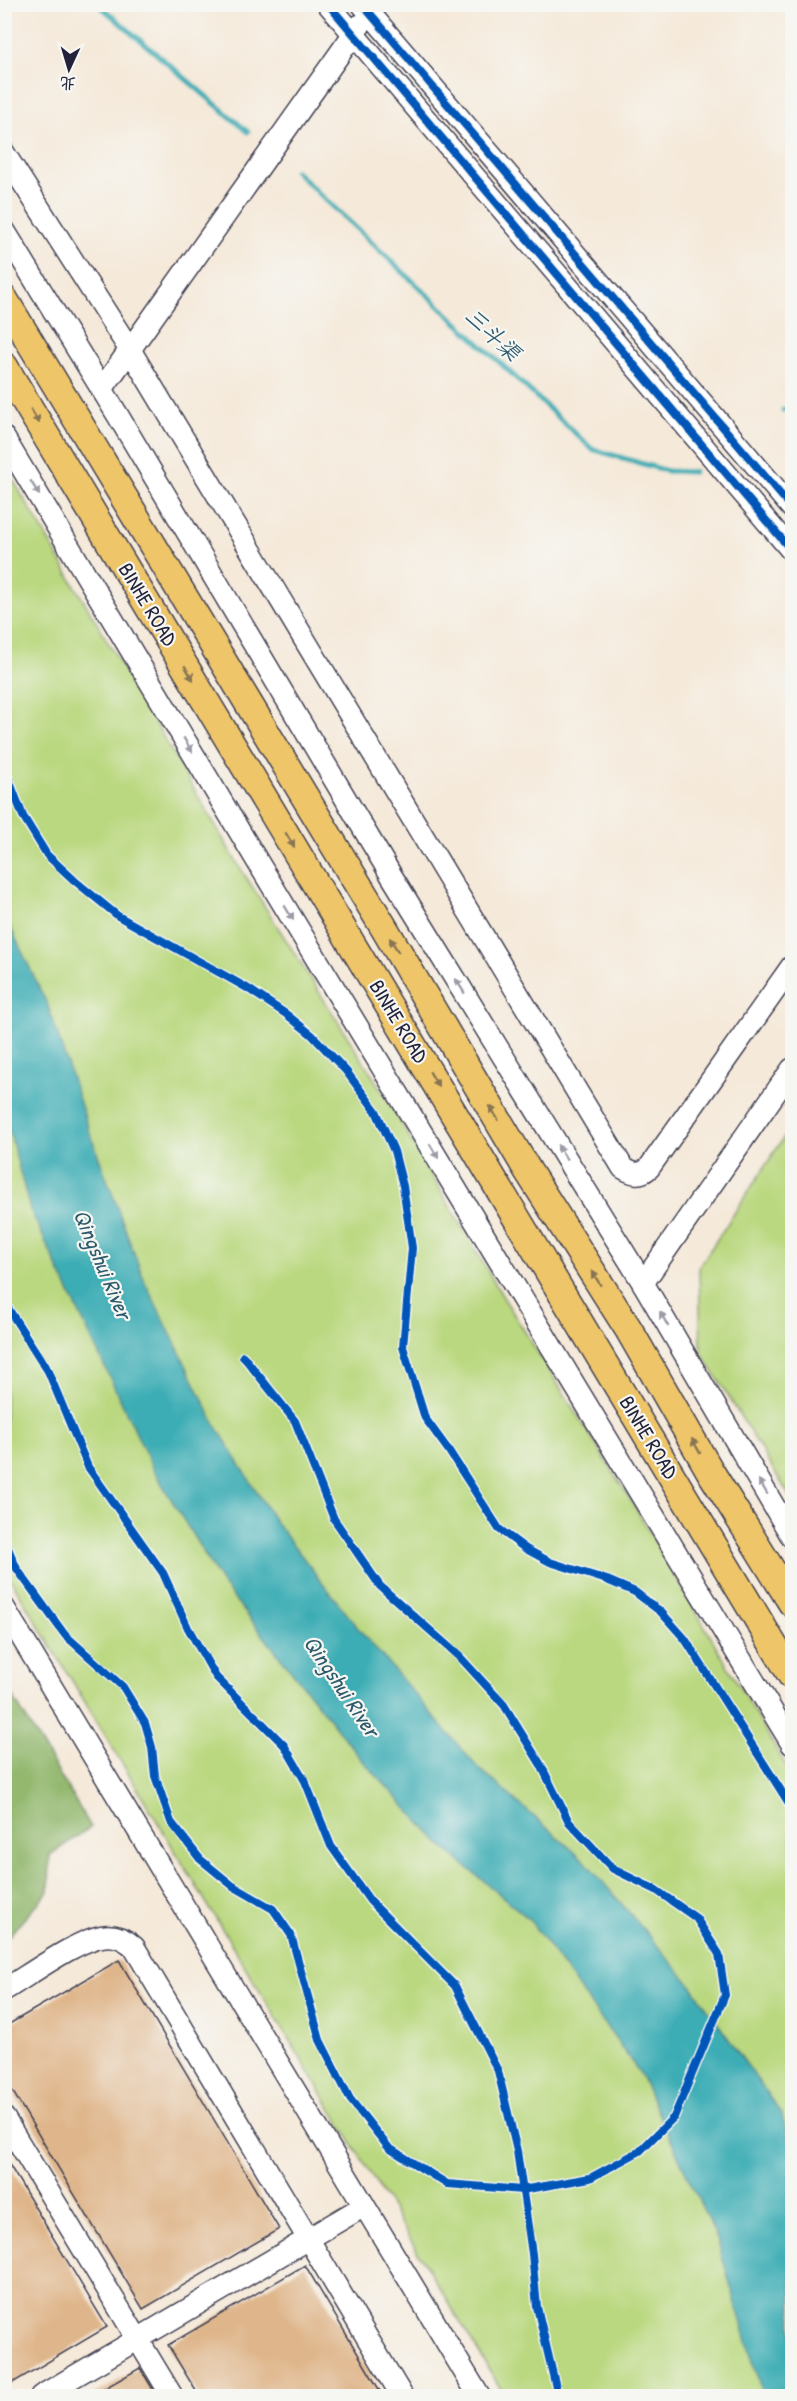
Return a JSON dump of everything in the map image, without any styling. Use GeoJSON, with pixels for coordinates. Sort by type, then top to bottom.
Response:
{"type":"FeatureCollection","features":[{"type":"Feature","properties":{"kind":"main road","name":"BINHE ROAD"},"geometry":{"type":"LineString","coordinates":[[4,299],[383,926],[528,1171],[629,1330],[710,1471],[792,1603]]}},
{"type":"Feature","properties":{"kind":"main road","name":"BINHE ROAD"},"geometry":{"type":"LineString","coordinates":[[4,366],[792,1676]]}},
{"type":"Feature","properties":{"kind":"street"},"geometry":{"type":"LineString","coordinates":[[328,4],[792,551]]}},
{"type":"Feature","properties":{"kind":"street"},"geometry":{"type":"LineString","coordinates":[[102,389],[353,34],[368,7],[792,508]]}},
{"type":"Feature","properties":{"kind":"street"},"geometry":{"type":"LineString","coordinates":[[4,153],[130,350],[623,1168],[633,1174],[643,1173],[649,1168],[792,966]]}},
{"type":"Feature","properties":{"kind":"street"},"geometry":{"type":"LineString","coordinates":[[4,231],[102,389],[391,875],[643,1283],[792,1537]]}},
{"type":"Feature","properties":{"kind":"street"},"geometry":{"type":"LineString","coordinates":[[4,438],[274,889],[792,1744]]}},
{"type":"Feature","properties":{"kind":"street"},"geometry":{"type":"LineString","coordinates":[[643,1283],[792,1069]]}},
{"type":"Feature","properties":{"kind":"street"},"geometry":{"type":"LineString","coordinates":[[4,1608],[479,2397]]}},
{"type":"Feature","properties":{"kind":"street"},"geometry":{"type":"LineString","coordinates":[[4,1990],[80,1945],[103,1936],[122,1937],[134,1947],[402,2397]]}},
{"type":"Feature","properties":{"kind":"street"},"geometry":{"type":"LineString","coordinates":[[4,2118],[172,2397]]}},
{"type":"Feature","properties":{"kind":"street"},"geometry":{"type":"LineString","coordinates":[[40,2397],[364,2206]]}},
{"type":"Feature","properties":{"kind":"green space"},"geometry":{"type":"Polygon","coordinates":[[[5,466],[237,863],[384,1094],[503,1297],[632,1502],[792,1776],[792,2396],[505,2396],[5,1570],[5,466]]]}},
{"type":"Feature","properties":{"kind":"green space"},"geometry":{"type":"Polygon","coordinates":[[[792,1125],[792,1500],[701,1352],[699,1267],[792,1125]]]}},
{"type":"Feature","properties":{"kind":"green space"},"geometry":{"type":"Polygon","coordinates":[[[4,1682],[91,1827],[50,1855],[49,1891],[5,1940],[4,1682]]]}},
{"type":"Feature","properties":{"kind":"water","name":"Qingshui River"},"geometry":{"type":"Polygon","coordinates":[[[5,916],[48,1006],[91,1136],[144,1280],[215,1424],[276,1523],[358,1628],[477,1767],[584,1860],[691,1985],[782,2115],[792,2149],[792,2396],[763,2396],[717,2239],[639,2072],[529,1919],[443,1847],[361,1759],[221,1582],[154,1471],[30,1209],[5,1116],[5,916]]]}},
{"type":"Feature","properties":{"kind":"building"},"geometry":{"type":"Polygon","coordinates":[[[119,1960],[279,2229],[143,2309],[4,2077],[4,2027],[119,1960]]]}},
{"type":"Feature","properties":{"kind":"building"},"geometry":{"type":"Polygon","coordinates":[[[4,2156],[107,2327],[4,2388],[4,2156]]]}},
{"type":"Feature","properties":{"kind":"building"},"geometry":{"type":"Polygon","coordinates":[[[305,2265],[383,2396],[199,2396],[168,2345],[305,2265]]]}},
{"type":"Feature","properties":{"kind":"building"},"geometry":{"type":"Polygon","coordinates":[[[140,2368],[157,2396],[91,2396],[140,2368]]]}},
{"type":"Feature","properties":{"kind":"waterway","name":"三斗渠"},"geometry":{"type":"LineString","coordinates":[[98,4],[248,132]]}},
{"type":"Feature","properties":{"kind":"waterway","name":"三斗渠"},"geometry":{"type":"LineString","coordinates":[[295,171],[592,449],[667,471],[694,472]]}},
{"type":"Feature","properties":{"kind":"waterway","name":"三斗渠"},"geometry":{"type":"LineString","coordinates":[[783,410],[792,407]]}},
{"type":"Feature","properties":{"kind":"cycle path"},"geometry":{"type":"LineString","coordinates":[[328,4],[792,551]]}},
{"type":"Feature","properties":{"kind":"cycle path"},"geometry":{"type":"LineString","coordinates":[[362,4],[792,508]]}},
{"type":"Feature","properties":{"kind":"cycle path"},"geometry":{"type":"LineString","coordinates":[[4,763],[23,816],[47,855],[75,881],[118,916],[247,988],[286,1014],[312,1035],[346,1071],[376,1111],[394,1151],[403,1186],[412,1248],[403,1347],[425,1418],[499,1529],[526,1549],[550,1562],[607,1580],[635,1592],[661,1612],[685,1639],[792,1808]]}},
{"type":"Feature","properties":{"kind":"cycle path"},"geometry":{"type":"LineString","coordinates":[[4,1302],[48,1371],[88,1467],[163,1573],[188,1628],[216,1677],[284,1745],[305,1781],[331,1846],[370,1901],[455,1986],[498,2071],[517,2151],[537,2307],[558,2396]]}},
{"type":"Feature","properties":{"kind":"cycle path"},"geometry":{"type":"LineString","coordinates":[[4,1539],[17,1569],[65,1635],[123,1687],[145,1723],[152,1747],[155,1776],[171,1822],[200,1859],[233,1886],[273,1909],[291,1935],[320,2040],[350,2099],[389,2148],[447,2184],[522,2190],[590,2178],[640,2151],[674,2117],[725,1995],[719,1954],[696,1918],[656,1890],[613,1869],[569,1822],[541,1765],[504,1705],[459,1656],[380,1586],[334,1519],[295,1421],[243,1356]]}}]}
